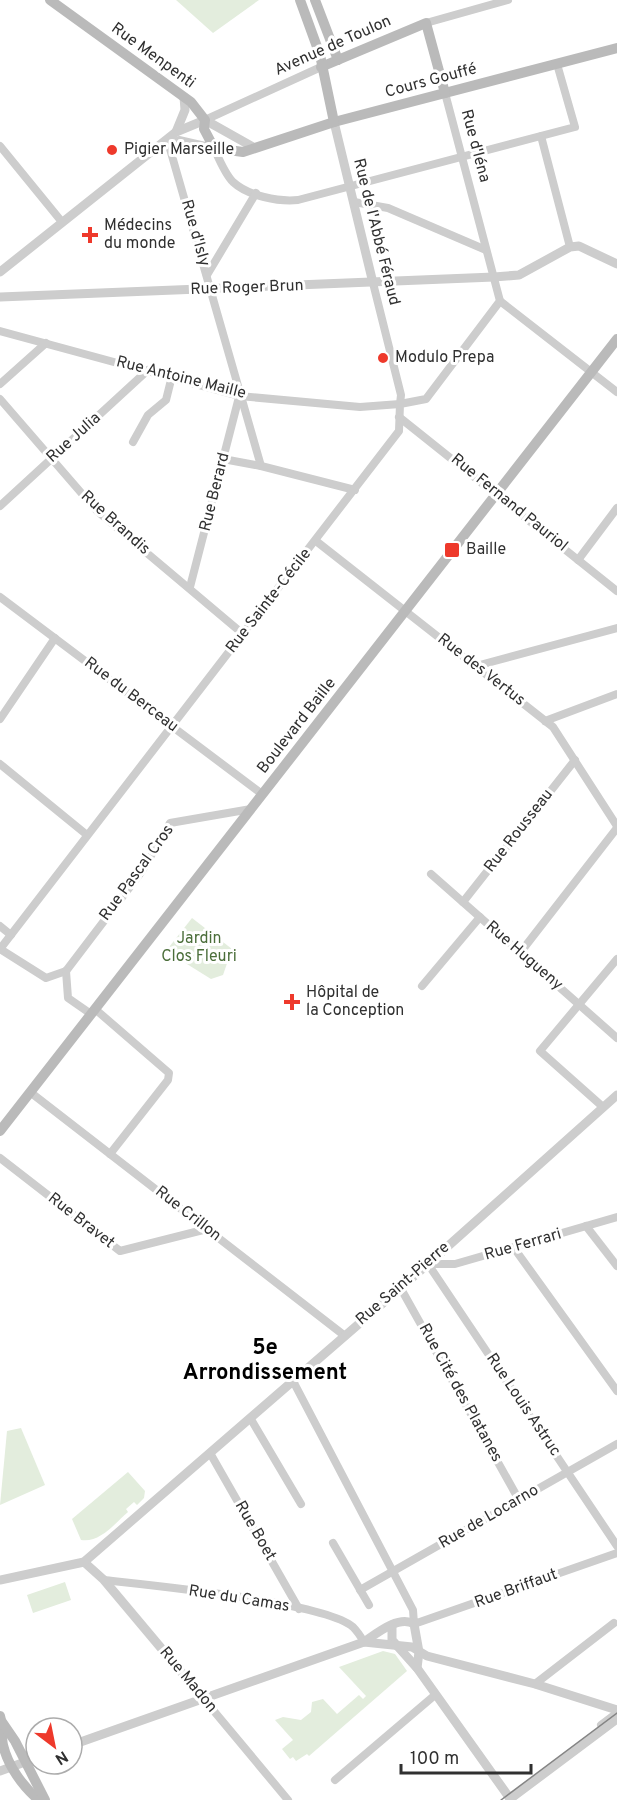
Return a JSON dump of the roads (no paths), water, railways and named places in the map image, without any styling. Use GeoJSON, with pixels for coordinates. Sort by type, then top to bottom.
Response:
{"type":"FeatureCollection","features":[{"type":"Feature","properties":{"kind":"main road","name":"Rue Menpenti"},"geometry":{"type":"LineString","coordinates":[[50,0],[184,97],[205,120]]}},
{"type":"Feature","properties":{"kind":"main road","name":"Rue de l'Abbé Féraud"},"geometry":{"type":"LineString","coordinates":[[300,0],[315,40],[334,122]]}},
{"type":"Feature","properties":{"kind":"main road"},"geometry":{"type":"LineString","coordinates":[[315,0],[338,60]]}},
{"type":"Feature","properties":{"kind":"main road","name":"Avenue de Toulon"},"geometry":{"type":"LineString","coordinates":[[321,67],[426,22]]}},
{"type":"Feature","properties":{"kind":"main road","name":"Rue d'Iéna"},"geometry":{"type":"LineString","coordinates":[[426,22],[445,93]]}},
{"type":"Feature","properties":{"kind":"main road"},"geometry":{"type":"LineString","coordinates":[[315,40],[327,36]]}},
{"type":"Feature","properties":{"kind":"main road","name":"Cours Gouffé"},"geometry":{"type":"LineString","coordinates":[[214,148],[235,152],[255,148],[334,122],[617,48]]}},
{"type":"Feature","properties":{"kind":"main road"},"geometry":{"type":"LineString","coordinates":[[205,120],[204,129],[214,148]]}},
{"type":"Feature","properties":{"kind":"main road","name":"Boulevard Baille"},"geometry":{"type":"LineString","coordinates":[[0,1131],[93,1011],[241,811],[262,795],[617,339]]}},
{"type":"Feature","properties":{"kind":"main road"},"geometry":{"type":"LineString","coordinates":[[1,1719],[24,1752]]}},
{"type":"Feature","properties":{"kind":"main road"},"geometry":{"type":"LineString","coordinates":[[1,1719],[3,1744],[13,1767],[23,1785],[39,1800]]}},
{"type":"Feature","properties":{"kind":"main road"},"geometry":{"type":"LineString","coordinates":[[37,1776],[45,1800]]}},
{"type":"Feature","properties":{"kind":"street","name":"Avenue de Toulon"},"geometry":{"type":"LineString","coordinates":[[426,22],[508,0]]}},
{"type":"Feature","properties":{"kind":"street"},"geometry":{"type":"LineString","coordinates":[[184,97],[185,110],[177,136],[214,148],[237,185],[286,201],[350,187],[575,127],[557,64]]}},
{"type":"Feature","properties":{"kind":"street","name":"Avenue de Toulon"},"geometry":{"type":"LineString","coordinates":[[0,272],[62,222],[177,136],[205,120],[321,67]]}},
{"type":"Feature","properties":{"kind":"street","name":"Rue d'Iéna"},"geometry":{"type":"LineString","coordinates":[[445,93],[494,277]]}},
{"type":"Feature","properties":{"kind":"street"},"geometry":{"type":"LineString","coordinates":[[205,120],[255,148]]}},
{"type":"Feature","properties":{"kind":"street","name":"Rue de l'Abbé Féraud"},"geometry":{"type":"LineString","coordinates":[[334,122],[401,395],[400,404]]}},
{"type":"Feature","properties":{"kind":"street"},"geometry":{"type":"LineString","coordinates":[[541,136],[570,247]]}},
{"type":"Feature","properties":{"kind":"street","name":"Rue d'Isly"},"geometry":{"type":"LineString","coordinates":[[168,142],[239,396],[261,466]]}},
{"type":"Feature","properties":{"kind":"street"},"geometry":{"type":"LineString","coordinates":[[0,146],[62,222]]}},
{"type":"Feature","properties":{"kind":"street"},"geometry":{"type":"LineString","coordinates":[[207,275],[256,193]]}},
{"type":"Feature","properties":{"kind":"street"},"geometry":{"type":"LineString","coordinates":[[354,202],[388,208],[486,250]]}},
{"type":"Feature","properties":{"kind":"street"},"geometry":{"type":"LineString","coordinates":[[617,264],[579,246],[570,247],[519,275],[494,277],[500,301],[617,392]]}},
{"type":"Feature","properties":{"kind":"street","name":"Rue Roger Brun"},"geometry":{"type":"LineString","coordinates":[[0,297],[494,277]]}},
{"type":"Feature","properties":{"kind":"street"},"geometry":{"type":"LineString","coordinates":[[400,404],[426,399],[500,301]]}},
{"type":"Feature","properties":{"kind":"street","name":"Rue Antoine Maille"},"geometry":{"type":"LineString","coordinates":[[0,332],[172,376],[239,396],[360,407],[400,404]]}},
{"type":"Feature","properties":{"kind":"street"},"geometry":{"type":"LineString","coordinates":[[0,384],[46,343]]}},
{"type":"Feature","properties":{"kind":"street","name":"Rue Julia"},"geometry":{"type":"LineString","coordinates":[[0,506],[148,370]]}},
{"type":"Feature","properties":{"kind":"street"},"geometry":{"type":"LineString","coordinates":[[133,442],[148,415],[166,400],[172,376]]}},
{"type":"Feature","properties":{"kind":"street","name":"Rue Berard"},"geometry":{"type":"LineString","coordinates":[[190,587],[239,396]]}},
{"type":"Feature","properties":{"kind":"street","name":"Rue Brandis"},"geometry":{"type":"LineString","coordinates":[[0,399],[97,511],[243,634]]}},
{"type":"Feature","properties":{"kind":"street","name":"Rue Sainte-Cécile"},"geometry":{"type":"LineString","coordinates":[[0,949],[316,542],[399,431],[400,404]]}},
{"type":"Feature","properties":{"kind":"street","name":"Rue Fernand Pauriol"},"geometry":{"type":"LineString","coordinates":[[399,417],[617,591]]}},
{"type":"Feature","properties":{"kind":"street"},"geometry":{"type":"LineString","coordinates":[[223,459],[261,466],[355,490]]}},
{"type":"Feature","properties":{"kind":"street"},"geometry":{"type":"LineString","coordinates":[[578,560],[617,508]]}},
{"type":"Feature","properties":{"kind":"street","name":"Rue des Vertus"},"geometry":{"type":"LineString","coordinates":[[316,542],[545,721],[575,760],[617,827]]}},
{"type":"Feature","properties":{"kind":"street","name":"Rue du Berceau"},"geometry":{"type":"LineString","coordinates":[[0,597],[262,795]]}},
{"type":"Feature","properties":{"kind":"street"},"geometry":{"type":"LineString","coordinates":[[476,666],[617,628]]}},
{"type":"Feature","properties":{"kind":"street"},"geometry":{"type":"LineString","coordinates":[[0,719],[55,638]]}},
{"type":"Feature","properties":{"kind":"street"},"geometry":{"type":"LineString","coordinates":[[545,721],[617,694]]}},
{"type":"Feature","properties":{"kind":"street","name":"Rue Rousseau"},"geometry":{"type":"LineString","coordinates":[[463,902],[575,760]]}},
{"type":"Feature","properties":{"kind":"street"},"geometry":{"type":"LineString","coordinates":[[0,764],[87,835]]}},
{"type":"Feature","properties":{"kind":"street","name":"Rue Pascal Cros"},"geometry":{"type":"LineString","coordinates":[[66,971],[112,907],[136,879],[170,823],[241,811]]}},
{"type":"Feature","properties":{"kind":"street"},"geometry":{"type":"LineString","coordinates":[[520,953],[617,827]]}},
{"type":"Feature","properties":{"kind":"street","name":"Rue Hugueny"},"geometry":{"type":"LineString","coordinates":[[431,874],[617,1038]]}},
{"type":"Feature","properties":{"kind":"street"},"geometry":{"type":"LineString","coordinates":[[422,986],[480,917]]}},
{"type":"Feature","properties":{"kind":"street"},"geometry":{"type":"LineString","coordinates":[[0,926],[11,935]]}},
{"type":"Feature","properties":{"kind":"street"},"geometry":{"type":"LineString","coordinates":[[0,949],[46,978],[66,971],[68,998],[93,1011],[169,1073],[168,1080],[110,1154]]}},
{"type":"Feature","properties":{"kind":"street"},"geometry":{"type":"LineString","coordinates":[[603,1107],[540,1052],[617,960]]}},
{"type":"Feature","properties":{"kind":"street","name":"Rue Crillon"},"geometry":{"type":"LineString","coordinates":[[30,1092],[345,1336]]}},
{"type":"Feature","properties":{"kind":"street","name":"Rue Saint-Pierre"},"geometry":{"type":"LineString","coordinates":[[3,1578],[84,1562],[428,1264],[617,1095]]}},
{"type":"Feature","properties":{"kind":"street","name":"Rue Bravet"},"geometry":{"type":"LineString","coordinates":[[0,1158],[120,1251],[207,1229]]}},
{"type":"Feature","properties":{"kind":"street","name":"Rue Ferrari"},"geometry":{"type":"LineString","coordinates":[[428,1264],[455,1264],[617,1217]]}},
{"type":"Feature","properties":{"kind":"street"},"geometry":{"type":"LineString","coordinates":[[586,1226],[617,1266]]}},
{"type":"Feature","properties":{"kind":"street"},"geometry":{"type":"LineString","coordinates":[[514,1248],[617,1391]]}},
{"type":"Feature","properties":{"kind":"street","name":"Rue Louis Astruc"},"geometry":{"type":"LineString","coordinates":[[428,1264],[617,1546]]}},
{"type":"Feature","properties":{"kind":"street","name":"Rue Cité des Platanes"},"geometry":{"type":"LineString","coordinates":[[400,1287],[519,1500]]}},
{"type":"Feature","properties":{"kind":"street"},"geometry":{"type":"LineString","coordinates":[[293,1381],[413,1611],[419,1652],[417,1668]]}},
{"type":"Feature","properties":{"kind":"street"},"geometry":{"type":"LineString","coordinates":[[252,1421],[301,1504]]}},
{"type":"Feature","properties":{"kind":"street","name":"Rue de Locarno"},"geometry":{"type":"LineString","coordinates":[[360,1590],[617,1444]]}},
{"type":"Feature","properties":{"kind":"street","name":"Rue Boet"},"geometry":{"type":"LineString","coordinates":[[210,1453],[299,1608]]}},
{"type":"Feature","properties":{"kind":"street"},"geometry":{"type":"LineString","coordinates":[[333,1543],[369,1605]]}},
{"type":"Feature","properties":{"kind":"street","name":"Rue Briffaut"},"geometry":{"type":"LineString","coordinates":[[414,1624],[617,1553]]}},
{"type":"Feature","properties":{"kind":"street","name":"Rue Madon"},"geometry":{"type":"LineString","coordinates":[[84,1562],[104,1580],[288,1800]]}},
{"type":"Feature","properties":{"kind":"street","name":"Rue du Camas"},"geometry":{"type":"LineString","coordinates":[[104,1580],[212,1593],[299,1608],[353,1626],[364,1642]]}},
{"type":"Feature","properties":{"kind":"street"},"geometry":{"type":"LineString","coordinates":[[84,1741],[364,1642],[403,1620],[414,1624]]}},
{"type":"Feature","properties":{"kind":"street"},"geometry":{"type":"LineString","coordinates":[[535,1684],[614,1623]]}},
{"type":"Feature","properties":{"kind":"street"},"geometry":{"type":"LineString","coordinates":[[392,1625],[392,1640],[417,1668],[507,1799]]}},
{"type":"Feature","properties":{"kind":"street"},"geometry":{"type":"LineString","coordinates":[[364,1642],[412,1647],[419,1652],[535,1684],[617,1712]]}},
{"type":"Feature","properties":{"kind":"street"},"geometry":{"type":"LineString","coordinates":[[335,1780],[435,1695]]}},
{"type":"Feature","properties":{"kind":"street"},"geometry":{"type":"LineString","coordinates":[[507,1799],[617,1712]]}},
{"type":"Feature","properties":{"kind":"street"},"geometry":{"type":"LineString","coordinates":[[507,1799],[617,1719]]}},
{"type":"Feature","properties":{"kind":"street"},"geometry":{"type":"LineString","coordinates":[[0,1772],[24,1763]]}},
{"type":"Feature","properties":{"kind":"tram line"},"geometry":{"type":"LineString","coordinates":[[501,1800],[617,1713]]}},
{"type":"Feature","properties":{"kind":"place","name":"Pigier Marseille"},"geometry":{"type":"Point","coordinates":[112,150]}},
{"type":"Feature","properties":{"kind":"place","name":"Médecins du monde"},"geometry":{"type":"Point","coordinates":[90,235]}},
{"type":"Feature","properties":{"kind":"place","name":"Modulo Prepa"},"geometry":{"type":"Point","coordinates":[383,358]}},
{"type":"Feature","properties":{"kind":"place","name":"Baille"},"geometry":{"type":"Point","coordinates":[452,550]}},
{"type":"Feature","properties":{"kind":"place","name":"Hôpital de la Conception"},"geometry":{"type":"Point","coordinates":[292,1002]}},
{"type":"Feature","properties":{"kind":"district","name":"5e Arrondissement"},"geometry":{"type":"Point","coordinates":[265,1360]}},
{"type":"Feature","properties":{"kind":"park label","name":"Jardin Clos Fleuri"},"geometry":{"type":"Point","coordinates":[199,948]}}]}
